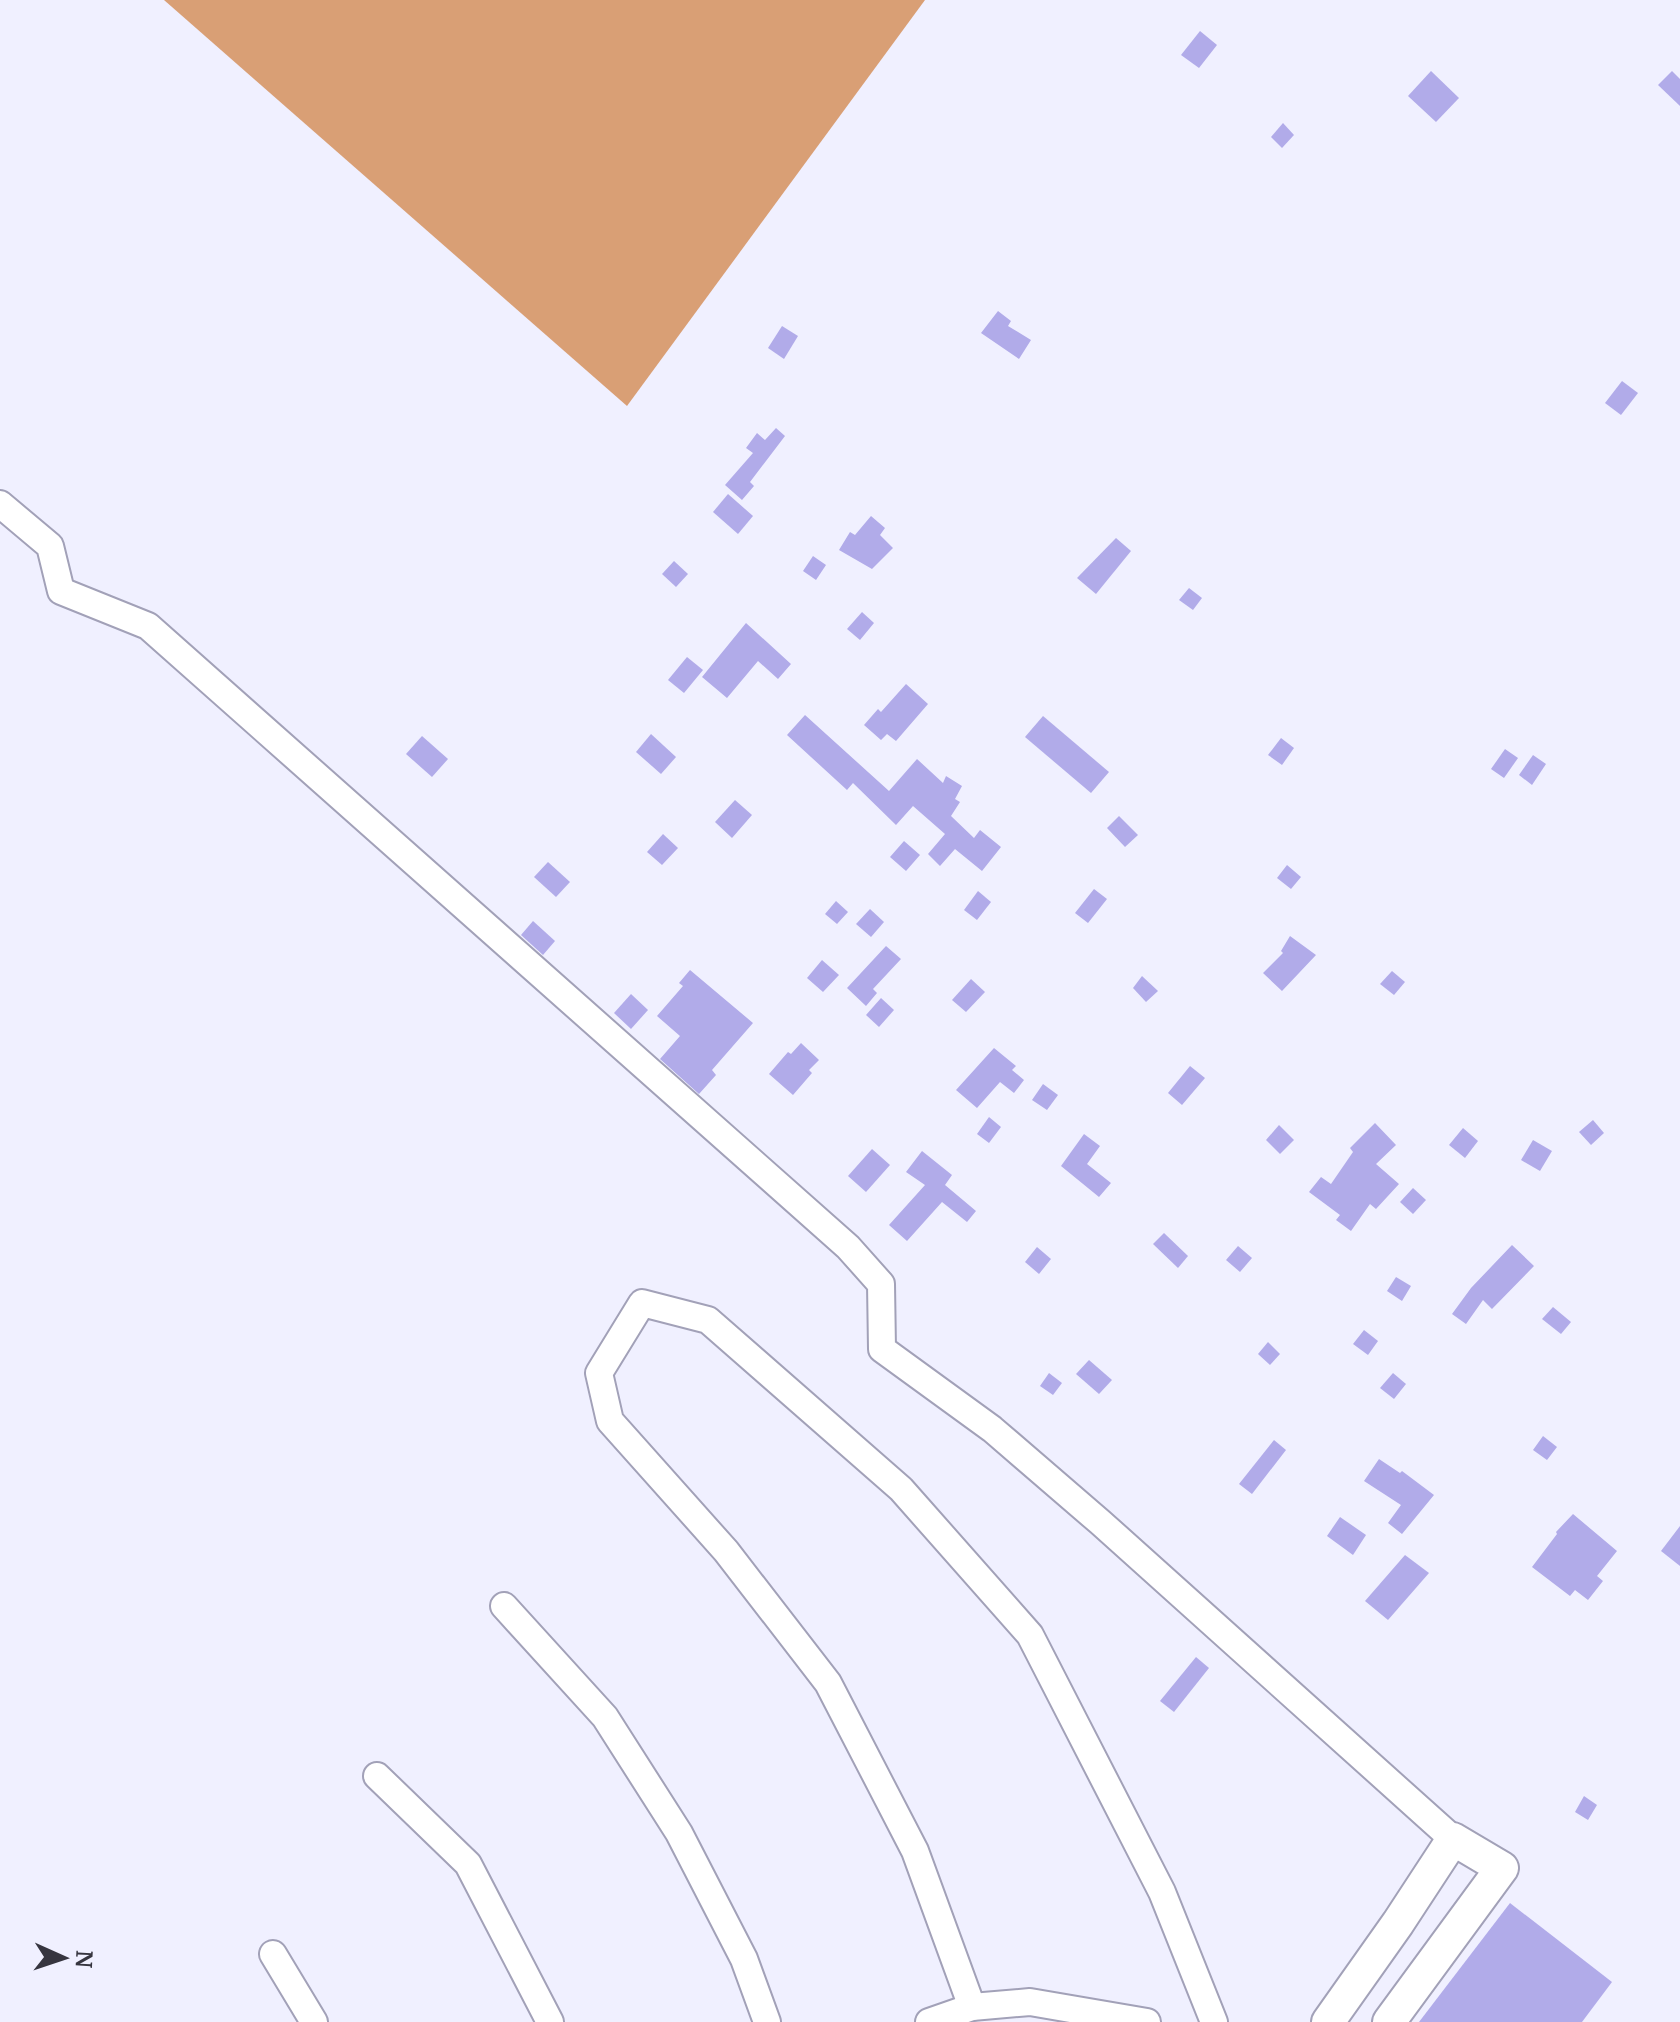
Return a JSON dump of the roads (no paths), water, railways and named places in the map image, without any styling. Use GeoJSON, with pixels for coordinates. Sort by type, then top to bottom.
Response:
{"type":"FeatureCollection","features":[{"type":"Feature","properties":{"kind":"main road"},"geometry":{"type":"LineString","coordinates":[[1328,2022],[1453,1839],[1502,1868],[1389,2022]]}},
{"type":"Feature","properties":{"kind":"street"},"geometry":{"type":"LineString","coordinates":[[0,504],[50,546],[61,591],[148,626],[848,1247],[881,1284],[882,1349],[992,1429],[1453,1839]]}},
{"type":"Feature","properties":{"kind":"street"},"geometry":{"type":"LineString","coordinates":[[972,2007],[915,1851],[828,1683],[726,1551],[610,1421],[599,1373],[642,1303],[708,1320],[901,1489],[1030,1635],[1162,1892],[1214,2022]]}},
{"type":"Feature","properties":{"kind":"street"},"geometry":{"type":"LineString","coordinates":[[504,1606],[605,1717],[679,1833],[744,1959],[767,2022]]}},
{"type":"Feature","properties":{"kind":"street"},"geometry":{"type":"LineString","coordinates":[[377,1776],[468,1864],[550,2022]]}},
{"type":"Feature","properties":{"kind":"street"},"geometry":{"type":"LineString","coordinates":[[273,1954],[314,2022]]}},
{"type":"Feature","properties":{"kind":"street"},"geometry":{"type":"LineString","coordinates":[[929,2022],[972,2007],[1030,2002],[1147,2022]]}}]}
